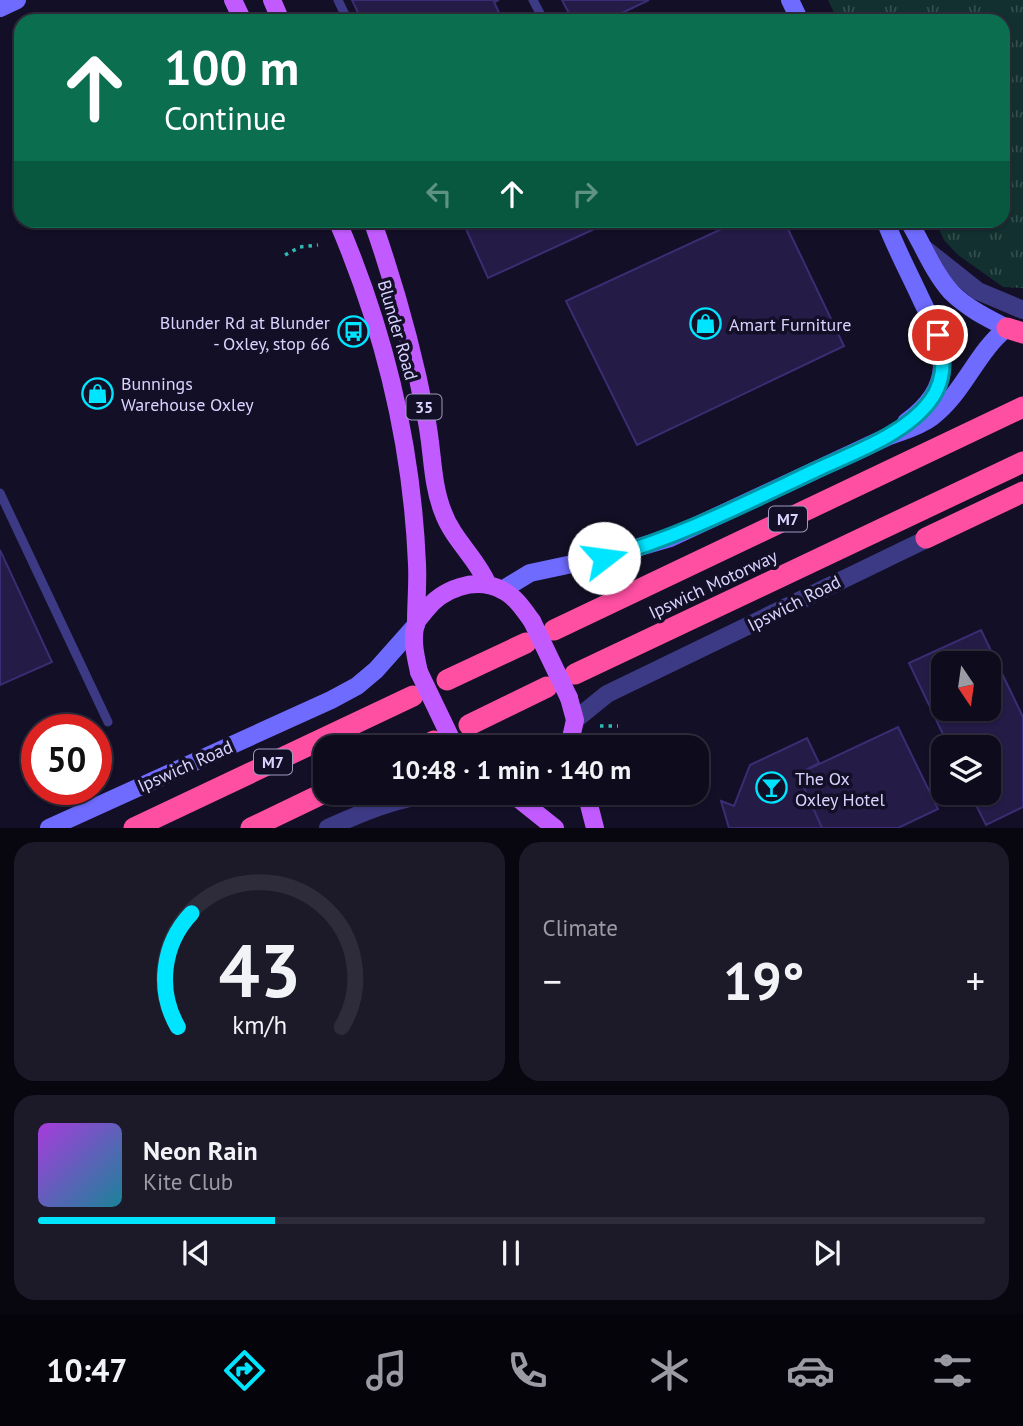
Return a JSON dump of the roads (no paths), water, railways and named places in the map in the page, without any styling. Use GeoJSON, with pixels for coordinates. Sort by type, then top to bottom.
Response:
{"type":"FeatureCollection","features":[{"type":"Feature","properties":{"kind":"highway","name":"Ipswich Motorway"},"geometry":{"type":"LineString","coordinates":[[554,630],[1023,407]]}},
{"type":"Feature","properties":{"kind":"highway","name":"Ipswich Motorway"},"geometry":{"type":"LineString","coordinates":[[575,674],[1023,462]]}},
{"type":"Feature","properties":{"kind":"highway"},"geometry":{"type":"LineString","coordinates":[[926,538],[1023,492]]}},
{"type":"Feature","properties":{"kind":"highway"},"geometry":{"type":"LineString","coordinates":[[447,680],[526,643]]}},
{"type":"Feature","properties":{"kind":"highway"},"geometry":{"type":"LineString","coordinates":[[469,725],[547,687]]}},
{"type":"Feature","properties":{"kind":"highway","name":"M7"},"geometry":{"type":"LineString","coordinates":[[134,828],[413,696]]}},
{"type":"Feature","properties":{"kind":"highway"},"geometry":{"type":"LineString","coordinates":[[251,828],[313,798]]}},
{"type":"Feature","properties":{"kind":"main road"},"geometry":{"type":"LineString","coordinates":[[0,8],[17,0]]}},
{"type":"Feature","properties":{"kind":"main road","name":"Blunder Road"},"geometry":{"type":"LineString","coordinates":[[340,228],[375,319],[399,414],[407,460],[417,566],[416,624]]}},
{"type":"Feature","properties":{"kind":"main road","name":"Blunder Road"},"geometry":{"type":"LineString","coordinates":[[375,228],[411,347],[427,421],[437,493],[443,513],[458,542],[495,587]]}},
{"type":"Feature","properties":{"kind":"main road"},"geometry":{"type":"LineString","coordinates":[[887,437],[931,400],[941,378],[943,355],[936,329],[889,228]]}},
{"type":"Feature","properties":{"kind":"main road"},"geometry":{"type":"LineString","coordinates":[[913,228],[952,292],[976,312],[1019,321]]}},
{"type":"Feature","properties":{"kind":"main road"},"geometry":{"type":"LineString","coordinates":[[416,624],[443,593],[456,588],[495,587],[530,573],[604,558],[670,538],[920,424],[936,414],[985,350],[1019,321]]}},
{"type":"Feature","properties":{"kind":"main road","name":"35"},"geometry":{"type":"LineString","coordinates":[[495,587],[522,608],[532,621],[569,698],[575,720],[574,735]]}},
{"type":"Feature","properties":{"kind":"main road","name":"35"},"geometry":{"type":"LineString","coordinates":[[416,624],[415,650],[435,735]]}},
{"type":"Feature","properties":{"kind":"main road","name":"Ipswich Road"},"geometry":{"type":"LineString","coordinates":[[49,828],[357,686],[392,655],[416,624]]}},
{"type":"Feature","properties":{"kind":"main road"},"geometry":{"type":"LineString","coordinates":[[526,805],[555,828]]}},
{"type":"Feature","properties":{"kind":"main road"},"geometry":{"type":"LineString","coordinates":[[589,805],[595,828]]}},
{"type":"Feature","properties":{"kind":"street","name":"Ipswich Road"},"geometry":{"type":"LineString","coordinates":[[575,720],[607,694],[926,538],[1023,503]]}},
{"type":"Feature","properties":{"kind":"street"},"geometry":{"type":"LineString","coordinates":[[328,828],[383,805]]}},
{"type":"Feature","properties":{"kind":"lane"},"geometry":{"type":"LineString","coordinates":[[0,493],[104,714]]}},
{"type":"Feature","properties":{"kind":"place","name":"Amart Furniture"},"geometry":{"type":"Point","coordinates":[706,324]}},
{"type":"Feature","properties":{"kind":"place","name":"Blunder Rd at Blunder - Oxley, stop 66"},"geometry":{"type":"Point","coordinates":[353,332]}},
{"type":"Feature","properties":{"kind":"place","name":"Bunnings Warehouse Oxley"},"geometry":{"type":"Point","coordinates":[98,393]}},
{"type":"Feature","properties":{"kind":"place","name":"The Ox Oxley Hotel"},"geometry":{"type":"Point","coordinates":[772,788]}}]}
